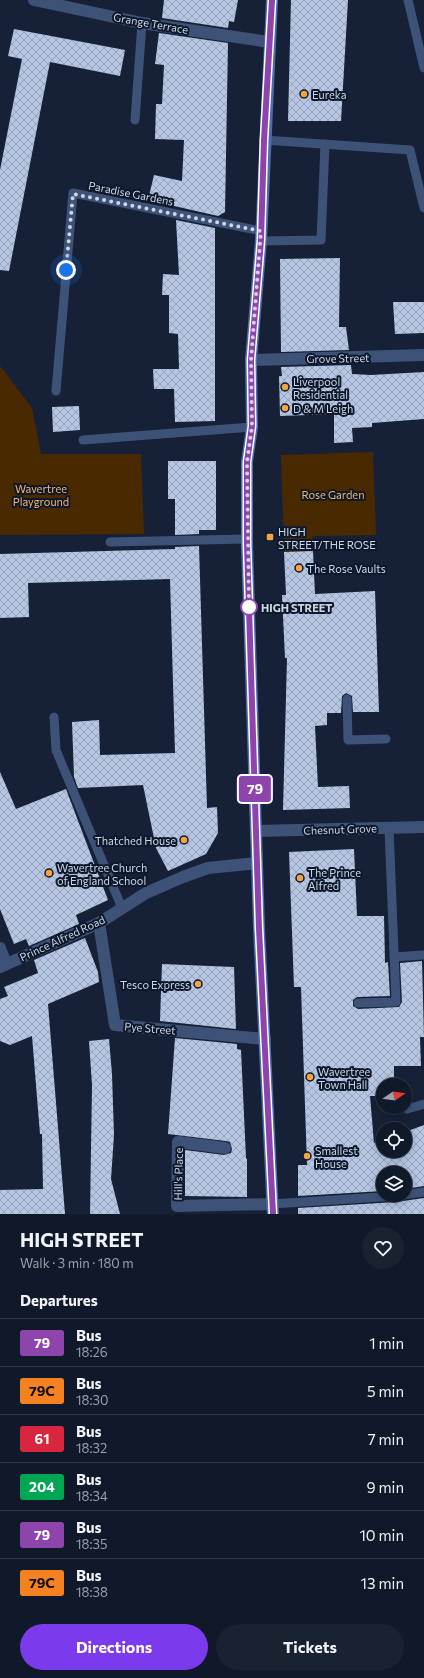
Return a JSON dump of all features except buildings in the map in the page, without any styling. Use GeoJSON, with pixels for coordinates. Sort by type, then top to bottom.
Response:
{"type":"FeatureCollection","features":[{"type":"Feature","properties":{"kind":"main road"},"geometry":{"type":"LineString","coordinates":[[272,0],[264,140],[261,236],[251,360],[252,426],[247,462],[247,539],[257,863],[272,1209]]}},
{"type":"Feature","properties":{"kind":"street","name":"Grange Terrace"},"geometry":{"type":"LineString","coordinates":[[34,0],[142,23],[269,42]]}},
{"type":"Feature","properties":{"kind":"street","name":"Grove Street"},"geometry":{"type":"LineString","coordinates":[[251,360],[424,355]]}},
{"type":"Feature","properties":{"kind":"street","name":"Chesnut Grove"},"geometry":{"type":"LineString","coordinates":[[256,831],[424,827]]}},
{"type":"Feature","properties":{"kind":"street","name":"Prince Alfred Road"},"geometry":{"type":"LineString","coordinates":[[3,965],[99,923],[146,893],[208,868],[257,863]]}},
{"type":"Feature","properties":{"kind":"street","name":"Pye Street"},"geometry":{"type":"LineString","coordinates":[[99,923],[115,1025],[265,1038]]}},
{"type":"Feature","properties":{"kind":"street"},"geometry":{"type":"LineString","coordinates":[[0,948],[3,965]]}},
{"type":"Feature","properties":{"kind":"street","name":"Hill's Place"},"geometry":{"type":"LineString","coordinates":[[225,1148],[178,1142],[177,1206],[272,1209]]}},
{"type":"Feature","properties":{"kind":"lane"},"geometry":{"type":"LineString","coordinates":[[408,0],[424,68]]}},
{"type":"Feature","properties":{"kind":"lane"},"geometry":{"type":"LineString","coordinates":[[135,120],[142,23]]}},
{"type":"Feature","properties":{"kind":"lane"},"geometry":{"type":"LineString","coordinates":[[264,140],[410,150],[424,208]]}},
{"type":"Feature","properties":{"kind":"lane"},"geometry":{"type":"LineString","coordinates":[[261,236],[322,240],[325,144]]}},
{"type":"Feature","properties":{"kind":"lane","name":"Paradise Gardens"},"geometry":{"type":"LineString","coordinates":[[56,391],[73,194],[261,236]]}},
{"type":"Feature","properties":{"kind":"lane"},"geometry":{"type":"LineString","coordinates":[[83,440],[252,426]]}},
{"type":"Feature","properties":{"kind":"lane"},"geometry":{"type":"LineString","coordinates":[[110,542],[247,539]]}},
{"type":"Feature","properties":{"kind":"lane"},"geometry":{"type":"LineString","coordinates":[[347,699],[348,740],[386,739]]}},
{"type":"Feature","properties":{"kind":"lane"},"geometry":{"type":"LineString","coordinates":[[54,717],[56,750],[122,908]]}},
{"type":"Feature","properties":{"kind":"lane"},"geometry":{"type":"LineString","coordinates":[[358,1003],[396,1002],[390,828]]}},
{"type":"Feature","properties":{"kind":"lane"},"geometry":{"type":"LineString","coordinates":[[394,957],[422,955]]}},
{"type":"Feature","properties":{"kind":"lane"},"geometry":{"type":"LineString","coordinates":[[412,1108],[424,1104]]}},
{"type":"Feature","properties":{"kind":"lane"},"geometry":{"type":"LineString","coordinates":[[272,1209],[424,1192]]}},
{"type":"Feature","properties":{"kind":"green space","name":"Wavertree Playground"},"geometry":{"type":"Polygon","coordinates":[[[0,366],[32,408],[41,454],[141,454],[144,534],[0,535],[0,366]]]}},
{"type":"Feature","properties":{"kind":"green space","name":"Rose Garden"},"geometry":{"type":"Polygon","coordinates":[[[373,452],[376,535],[313,536],[313,551],[284,552],[281,455],[373,452]]]}},
{"type":"Feature","properties":{"kind":"bus line","name":"79"},"geometry":{"type":"LineString","coordinates":[[272,0],[264,140],[261,240],[251,360],[252,426],[247,462],[247,544],[259,928],[273,1214]]}},
{"type":"Feature","properties":{"kind":"place","name":"Eureka"},"geometry":{"type":"Point","coordinates":[304,94]}},
{"type":"Feature","properties":{"kind":"place","name":"Liverpool Residential"},"geometry":{"type":"Point","coordinates":[285,387]}},
{"type":"Feature","properties":{"kind":"place","name":"D & M Leigh"},"geometry":{"type":"Point","coordinates":[285,408]}},
{"type":"Feature","properties":{"kind":"place","name":"HIGH STREET/THE ROSE"},"geometry":{"type":"Point","coordinates":[270,537]}},
{"type":"Feature","properties":{"kind":"place","name":"The Rose Vaults"},"geometry":{"type":"Point","coordinates":[299,568]}},
{"type":"Feature","properties":{"kind":"place","name":"HIGH STREET"},"geometry":{"type":"Point","coordinates":[249,607]}},
{"type":"Feature","properties":{"kind":"place","name":"Thatched House"},"geometry":{"type":"Point","coordinates":[184,840]}},
{"type":"Feature","properties":{"kind":"place","name":"Wavertree Church of England School"},"geometry":{"type":"Point","coordinates":[49,873]}},
{"type":"Feature","properties":{"kind":"place","name":"The Prince Alfred"},"geometry":{"type":"Point","coordinates":[300,878]}},
{"type":"Feature","properties":{"kind":"place","name":"Tesco Express"},"geometry":{"type":"Point","coordinates":[198,984]}},
{"type":"Feature","properties":{"kind":"place","name":"Wavertree Town Hall"},"geometry":{"type":"Point","coordinates":[310,1077]}},
{"type":"Feature","properties":{"kind":"place","name":"Smallest House"},"geometry":{"type":"Point","coordinates":[307,1156]}},
{"type":"Feature","properties":{"kind":"route"},"geometry":{"type":"LineString","coordinates":[[66,270],[73,194],[261,231],[251,360],[252,426],[247,462],[249,607]]}}]}
